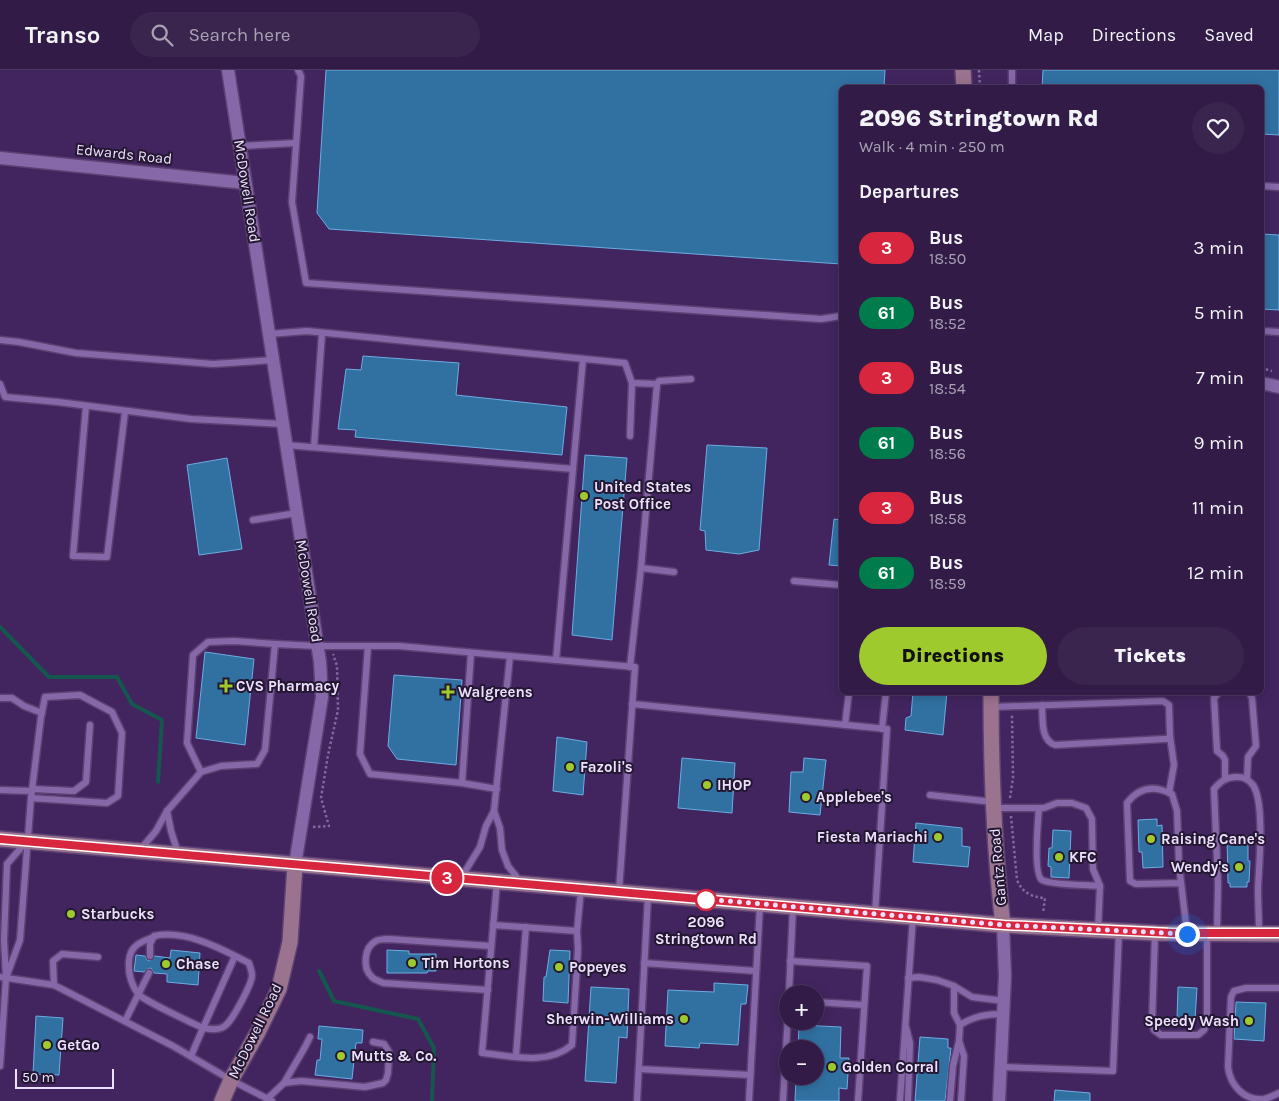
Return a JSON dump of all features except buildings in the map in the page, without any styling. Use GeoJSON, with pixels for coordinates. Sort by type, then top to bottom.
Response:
{"type":"FeatureCollection","features":[{"type":"Feature","properties":{"kind":"main road"},"geometry":{"type":"LineString","coordinates":[[963,70],[964,85]]}},
{"type":"Feature","properties":{"kind":"main road","name":"Gantz Road"},"geometry":{"type":"LineString","coordinates":[[991,700],[993,805],[999,887],[1004,925]]}},
{"type":"Feature","properties":{"kind":"main road"},"geometry":{"type":"LineString","coordinates":[[0,839],[1004,925],[1156,933],[1279,934]]}},
{"type":"Feature","properties":{"kind":"main road","name":"McDowell Road"},"geometry":{"type":"LineString","coordinates":[[222,1101],[231,1080],[279,989],[290,942],[295,865]]}},
{"type":"Feature","properties":{"kind":"street","name":"McDowell Road"},"geometry":{"type":"LineString","coordinates":[[228,70],[318,646],[322,697],[295,865]]}},
{"type":"Feature","properties":{"kind":"street","name":"Edwards Road"},"geometry":{"type":"LineString","coordinates":[[0,158],[245,183]]}},
{"type":"Feature","properties":{"kind":"street"},"geometry":{"type":"LineString","coordinates":[[1264,384],[1279,387]]}},
{"type":"Feature","properties":{"kind":"street","name":"Gantz Road"},"geometry":{"type":"LineString","coordinates":[[999,1101],[1004,1001],[1004,925]]}},
{"type":"Feature","properties":{"kind":"lane"},"geometry":{"type":"LineString","coordinates":[[298,70],[301,76],[292,202],[306,283],[821,320],[839,316]]}},
{"type":"Feature","properties":{"kind":"lane"},"geometry":{"type":"LineString","coordinates":[[1012,70],[1012,85]]}},
{"type":"Feature","properties":{"kind":"lane"},"geometry":{"type":"LineString","coordinates":[[240,146],[296,143]]}},
{"type":"Feature","properties":{"kind":"lane"},"geometry":{"type":"LineString","coordinates":[[1264,186],[1279,187]]}},
{"type":"Feature","properties":{"kind":"lane"},"geometry":{"type":"LineString","coordinates":[[269,334],[307,331],[625,363],[632,383],[630,436]]}},
{"type":"Feature","properties":{"kind":"lane"},"geometry":{"type":"LineString","coordinates":[[1264,331],[1279,332]]}},
{"type":"Feature","properties":{"kind":"lane"},"geometry":{"type":"LineString","coordinates":[[314,447],[322,333]]}},
{"type":"Feature","properties":{"kind":"lane"},"geometry":{"type":"LineString","coordinates":[[0,340],[76,353],[214,364],[273,360]]}},
{"type":"Feature","properties":{"kind":"lane"},"geometry":{"type":"LineString","coordinates":[[556,660],[583,359]]}},
{"type":"Feature","properties":{"kind":"lane"},"geometry":{"type":"LineString","coordinates":[[630,667],[641,568],[657,384],[659,380],[691,379]]}},
{"type":"Feature","properties":{"kind":"lane"},"geometry":{"type":"LineString","coordinates":[[632,383],[657,384]]}},
{"type":"Feature","properties":{"kind":"lane"},"geometry":{"type":"LineString","coordinates":[[0,384],[5,397],[192,419],[283,424]]}},
{"type":"Feature","properties":{"kind":"lane"},"geometry":{"type":"LineString","coordinates":[[86,406],[73,556],[107,557],[125,412]]}},
{"type":"Feature","properties":{"kind":"lane"},"geometry":{"type":"LineString","coordinates":[[286,445],[573,469]]}},
{"type":"Feature","properties":{"kind":"lane"},"geometry":{"type":"LineString","coordinates":[[253,520],[297,513]]}},
{"type":"Feature","properties":{"kind":"lane"},"geometry":{"type":"LineString","coordinates":[[641,568],[674,572]]}},
{"type":"Feature","properties":{"kind":"lane"},"geometry":{"type":"LineString","coordinates":[[794,581],[839,586]]}},
{"type":"Feature","properties":{"kind":"lane"},"geometry":{"type":"LineString","coordinates":[[201,772],[187,744],[193,655],[208,642],[234,641],[318,646],[399,646],[635,667],[619,892]]}},
{"type":"Feature","properties":{"kind":"lane"},"geometry":{"type":"LineString","coordinates":[[140,851],[156,831],[167,811],[201,772],[221,766],[257,764],[265,750],[275,644]]}},
{"type":"Feature","properties":{"kind":"lane"},"geometry":{"type":"LineString","coordinates":[[368,646],[360,754],[370,774],[462,783],[497,789]]}},
{"type":"Feature","properties":{"kind":"lane"},"geometry":{"type":"LineString","coordinates":[[462,783],[471,653]]}},
{"type":"Feature","properties":{"kind":"lane"},"geometry":{"type":"LineString","coordinates":[[460,879],[480,847],[486,826],[494,811],[510,656]]}},
{"type":"Feature","properties":{"kind":"lane"},"geometry":{"type":"LineString","coordinates":[[0,790],[31,793],[107,803],[118,796],[122,733],[112,712],[80,694],[46,697],[31,793],[20,940],[3,977]]}},
{"type":"Feature","properties":{"kind":"lane"},"geometry":{"type":"LineString","coordinates":[[846,725],[849,695]]}},
{"type":"Feature","properties":{"kind":"lane"},"geometry":{"type":"LineString","coordinates":[[882,729],[886,695]]}},
{"type":"Feature","properties":{"kind":"lane"},"geometry":{"type":"LineString","coordinates":[[1216,695],[1214,698],[1217,750],[1223,756],[1225,779]]}},
{"type":"Feature","properties":{"kind":"lane"},"geometry":{"type":"LineString","coordinates":[[1247,779],[1248,757],[1256,746],[1250,695]]}},
{"type":"Feature","properties":{"kind":"lane"},"geometry":{"type":"LineString","coordinates":[[0,698],[12,698],[24,706],[42,713]]}},
{"type":"Feature","properties":{"kind":"lane"},"geometry":{"type":"LineString","coordinates":[[991,700],[1042,705],[1166,702],[1169,705],[1170,736],[1174,766],[1169,793]]}},
{"type":"Feature","properties":{"kind":"lane"},"geometry":{"type":"LineString","coordinates":[[632,704],[887,729],[875,914]]}},
{"type":"Feature","properties":{"kind":"lane"},"geometry":{"type":"LineString","coordinates":[[1042,705],[1046,739],[1050,744],[1054,745],[1168,739],[1170,736]]}},
{"type":"Feature","properties":{"kind":"lane"},"geometry":{"type":"LineString","coordinates":[[31,793],[74,791],[86,782],[90,725]]}},
{"type":"Feature","properties":{"kind":"lane"},"geometry":{"type":"LineString","coordinates":[[1156,933],[1152,1024],[1154,1030],[1161,1035],[1198,1035],[1207,1024],[1212,934],[1218,884],[1214,789],[1221,780],[1233,777],[1247,779],[1254,786],[1260,823],[1259,934]]}},
{"type":"Feature","properties":{"kind":"lane"},"geometry":{"type":"LineString","coordinates":[[1181,883],[1136,884],[1130,881],[1127,804],[1134,794],[1146,789],[1162,790],[1172,794],[1177,811],[1179,865],[1187,934]]}},
{"type":"Feature","properties":{"kind":"lane"},"geometry":{"type":"LineString","coordinates":[[930,795],[993,805],[1044,808],[1057,803],[1072,803],[1086,808],[1092,819],[1093,869],[1100,886],[1098,930]]}},
{"type":"Feature","properties":{"kind":"lane"},"geometry":{"type":"LineString","coordinates":[[1039,808],[1038,876],[1043,880],[1059,883],[1100,886]]}},
{"type":"Feature","properties":{"kind":"lane"},"geometry":{"type":"LineString","coordinates":[[167,811],[178,854]]}},
{"type":"Feature","properties":{"kind":"lane"},"geometry":{"type":"LineString","coordinates":[[494,811],[500,828],[502,850],[508,866],[522,884]]}},
{"type":"Feature","properties":{"kind":"lane"},"geometry":{"type":"LineString","coordinates":[[0,1066],[7,864],[26,841]]}},
{"type":"Feature","properties":{"kind":"lane"},"geometry":{"type":"LineString","coordinates":[[497,882],[482,1053],[541,1059],[565,1051],[572,1045],[578,950],[577,932],[581,889]]}},
{"type":"Feature","properties":{"kind":"lane"},"geometry":{"type":"LineString","coordinates":[[637,1101],[648,894]]}},
{"type":"Feature","properties":{"kind":"lane"},"geometry":{"type":"LineString","coordinates":[[749,1101],[760,904]]}},
{"type":"Feature","properties":{"kind":"lane"},"geometry":{"type":"LineString","coordinates":[[789,985],[793,907]]}},
{"type":"Feature","properties":{"kind":"lane"},"geometry":{"type":"LineString","coordinates":[[900,1101],[914,917]]}},
{"type":"Feature","properties":{"kind":"lane"},"geometry":{"type":"LineString","coordinates":[[493,925],[577,932]]}},
{"type":"Feature","properties":{"kind":"lane"},"geometry":{"type":"LineString","coordinates":[[516,1056],[526,927]]}},
{"type":"Feature","properties":{"kind":"lane"},"geometry":{"type":"LineString","coordinates":[[1001,1067],[1113,1071],[1119,931]]}},
{"type":"Feature","properties":{"kind":"lane"},"geometry":{"type":"LineString","coordinates":[[165,934],[198,941],[235,956],[249,963],[252,974],[250,982],[227,1025],[214,1029],[203,1028],[139,995],[128,973],[129,954],[133,947],[154,936],[165,934]]}},
{"type":"Feature","properties":{"kind":"lane"},"geometry":{"type":"LineString","coordinates":[[150,956],[150,944],[154,936]]}},
{"type":"Feature","properties":{"kind":"lane"},"geometry":{"type":"LineString","coordinates":[[488,990],[383,983],[372,978],[367,969],[365,959],[368,948],[377,940],[388,939],[491,946]]}},
{"type":"Feature","properties":{"kind":"lane"},"geometry":{"type":"LineString","coordinates":[[54,985],[53,961],[62,954],[98,957]]}},
{"type":"Feature","properties":{"kind":"lane"},"geometry":{"type":"LineString","coordinates":[[191,1056],[235,956]]}},
{"type":"Feature","properties":{"kind":"lane"},"geometry":{"type":"LineString","coordinates":[[790,961],[867,966],[858,1101]]}},
{"type":"Feature","properties":{"kind":"lane"},"geometry":{"type":"LineString","coordinates":[[644,963],[756,970]]}},
{"type":"Feature","properties":{"kind":"lane"},"geometry":{"type":"LineString","coordinates":[[125,1022],[149,972]]}},
{"type":"Feature","properties":{"kind":"lane"},"geometry":{"type":"LineString","coordinates":[[3,977],[54,985],[191,1056],[269,1100],[284,1083],[310,1037]]}},
{"type":"Feature","properties":{"kind":"lane"},"geometry":{"type":"LineString","coordinates":[[908,978],[919,977],[937,980],[954,986],[972,997],[1004,1001]]}},
{"type":"Feature","properties":{"kind":"lane"},"geometry":{"type":"LineString","coordinates":[[950,1101],[953,1066],[959,1041],[960,1025],[954,1013],[954,986]]}},
{"type":"Feature","properties":{"kind":"lane"},"geometry":{"type":"LineString","coordinates":[[1279,988],[1246,988],[1234,991],[1231,997],[1228,1067],[1235,1088],[1245,1096],[1256,1100],[1279,1093]]}},
{"type":"Feature","properties":{"kind":"lane"},"geometry":{"type":"LineString","coordinates":[[824,1003],[864,1005]]}},
{"type":"Feature","properties":{"kind":"lane"},"geometry":{"type":"LineString","coordinates":[[960,1025],[970,1018],[988,1014],[1003,1014]]}},
{"type":"Feature","properties":{"kind":"lane"},"geometry":{"type":"LineString","coordinates":[[905,1021],[910,1043],[908,1101]]}},
{"type":"Feature","properties":{"kind":"lane"},"geometry":{"type":"LineString","coordinates":[[783,1101],[787,1030]]}},
{"type":"Feature","properties":{"kind":"lane"},"geometry":{"type":"LineString","coordinates":[[959,1041],[964,1056],[961,1101]]}},
{"type":"Feature","properties":{"kind":"lane"},"geometry":{"type":"LineString","coordinates":[[284,1083],[301,1081],[365,1087],[383,1082],[386,1080],[388,1073],[389,1052],[384,1044],[373,1042]]}},
{"type":"Feature","properties":{"kind":"lane"},"geometry":{"type":"LineString","coordinates":[[639,1069],[750,1076]]}},
{"type":"Feature","properties":{"kind":"path"},"geometry":{"type":"LineString","coordinates":[[979,70],[980,85]]}},
{"type":"Feature","properties":{"kind":"path"},"geometry":{"type":"LineString","coordinates":[[1264,369],[1279,373]]}},
{"type":"Feature","properties":{"kind":"waterway"},"geometry":{"type":"LineString","coordinates":[[0,627],[49,677],[117,677],[132,704],[162,720],[158,782]]}},
{"type":"Feature","properties":{"kind":"waterway"},"geometry":{"type":"LineString","coordinates":[[319,971],[334,1001],[418,1019],[434,1048],[432,1101]]}},
{"type":"Feature","properties":{"kind":"bus line","name":"3"},"geometry":{"type":"LineString","coordinates":[[0,839],[1004,925],[1172,933],[1279,933]]}},
{"type":"Feature","properties":{"kind":"place","name":"United States Post Office"},"geometry":{"type":"Point","coordinates":[584,496]}},
{"type":"Feature","properties":{"kind":"place","name":"CVS Pharmacy"},"geometry":{"type":"Point","coordinates":[226,686]}},
{"type":"Feature","properties":{"kind":"place","name":"Walgreens"},"geometry":{"type":"Point","coordinates":[448,692]}},
{"type":"Feature","properties":{"kind":"place","name":"Fazoli's"},"geometry":{"type":"Point","coordinates":[570,767]}},
{"type":"Feature","properties":{"kind":"place","name":"IHOP"},"geometry":{"type":"Point","coordinates":[707,785]}},
{"type":"Feature","properties":{"kind":"place","name":"Applebee's"},"geometry":{"type":"Point","coordinates":[806,797]}},
{"type":"Feature","properties":{"kind":"place","name":"Fiesta Mariachi"},"geometry":{"type":"Point","coordinates":[938,837]}},
{"type":"Feature","properties":{"kind":"place","name":"Raising Cane's"},"geometry":{"type":"Point","coordinates":[1151,839]}},
{"type":"Feature","properties":{"kind":"place","name":"KFC"},"geometry":{"type":"Point","coordinates":[1059,857]}},
{"type":"Feature","properties":{"kind":"place","name":"Wendy's"},"geometry":{"type":"Point","coordinates":[1239,867]}},
{"type":"Feature","properties":{"kind":"place","name":"2096 Stringtown Rd"},"geometry":{"type":"Point","coordinates":[706,900]}},
{"type":"Feature","properties":{"kind":"place","name":"Starbucks"},"geometry":{"type":"Point","coordinates":[71,914]}},
{"type":"Feature","properties":{"kind":"place","name":"Tim Hortons"},"geometry":{"type":"Point","coordinates":[412,963]}},
{"type":"Feature","properties":{"kind":"place","name":"Chase"},"geometry":{"type":"Point","coordinates":[166,964]}},
{"type":"Feature","properties":{"kind":"place","name":"Popeyes"},"geometry":{"type":"Point","coordinates":[559,967]}},
{"type":"Feature","properties":{"kind":"place","name":"Sherwin-Williams"},"geometry":{"type":"Point","coordinates":[684,1019]}},
{"type":"Feature","properties":{"kind":"place","name":"Speedy Wash"},"geometry":{"type":"Point","coordinates":[1249,1021]}},
{"type":"Feature","properties":{"kind":"place","name":"GetGo"},"geometry":{"type":"Point","coordinates":[47,1045]}},
{"type":"Feature","properties":{"kind":"place","name":"Mutts & Co."},"geometry":{"type":"Point","coordinates":[341,1056]}},
{"type":"Feature","properties":{"kind":"place","name":"Golden Corral"},"geometry":{"type":"Point","coordinates":[832,1067]}},
{"type":"Feature","properties":{"kind":"route"},"geometry":{"type":"LineString","coordinates":[[706,900],[1004,925],[1187,934]]}}]}
